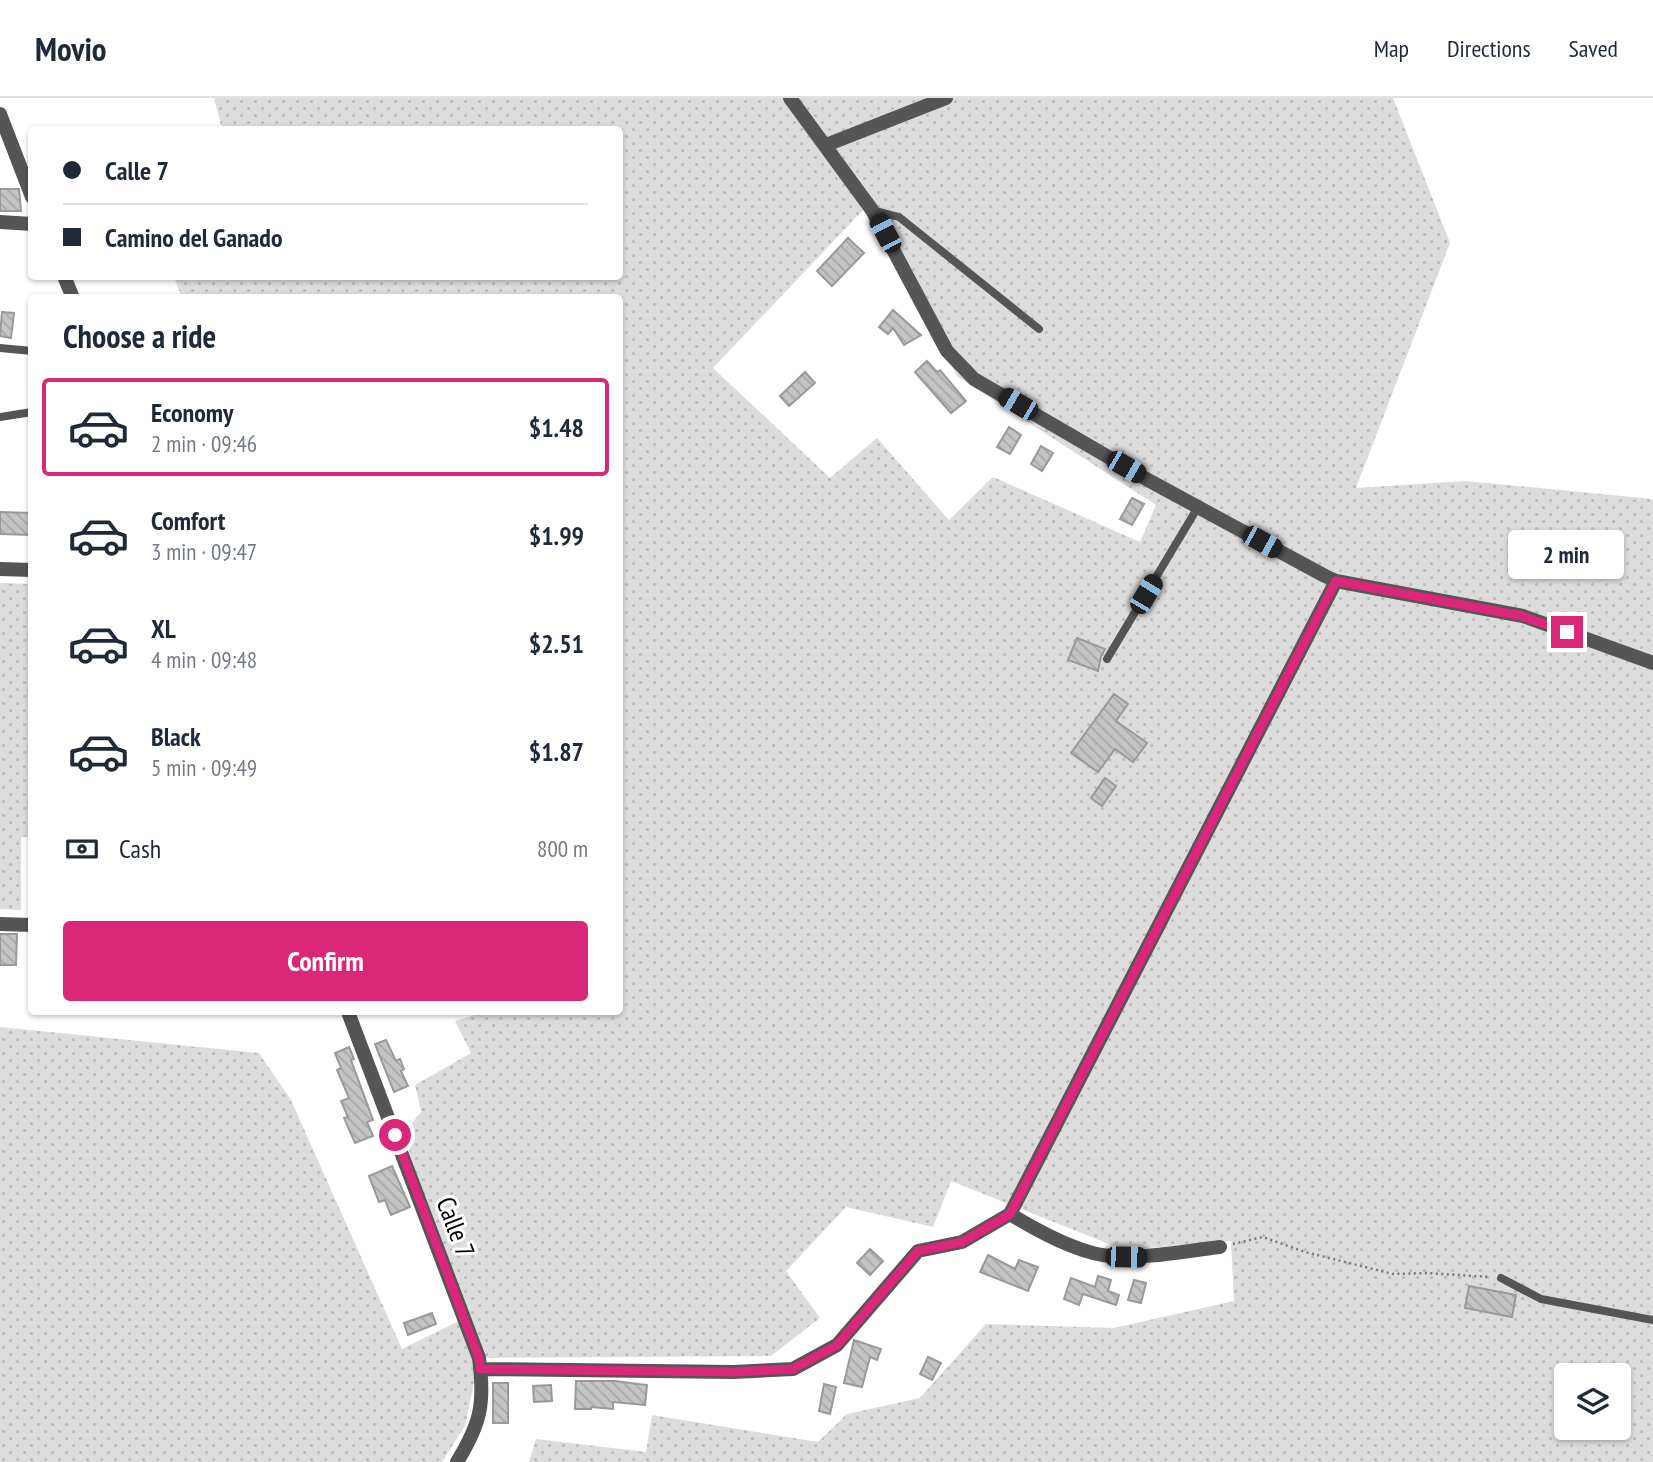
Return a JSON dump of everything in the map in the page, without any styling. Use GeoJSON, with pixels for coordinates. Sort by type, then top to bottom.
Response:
{"type":"FeatureCollection","features":[{"type":"Feature","properties":{"kind":"street"},"geometry":{"type":"LineString","coordinates":[[790,98],[872,209],[947,351],[974,379],[1198,508],[1336,581],[1522,616],[1653,663]]}},
{"type":"Feature","properties":{"kind":"street"},"geometry":{"type":"LineString","coordinates":[[826,145],[946,98]]}},
{"type":"Feature","properties":{"kind":"street"},"geometry":{"type":"LineString","coordinates":[[0,114],[28,187]]}},
{"type":"Feature","properties":{"kind":"street"},"geometry":{"type":"LineString","coordinates":[[0,222],[28,224]]}},
{"type":"Feature","properties":{"kind":"street"},"geometry":{"type":"LineString","coordinates":[[0,569],[28,570]]}},
{"type":"Feature","properties":{"kind":"street"},"geometry":{"type":"LineString","coordinates":[[480,1369],[733,1372],[793,1369],[837,1345],[918,1251],[962,1242],[1010,1214],[1336,581]]}},
{"type":"Feature","properties":{"kind":"street"},"geometry":{"type":"LineString","coordinates":[[0,924],[28,925]]}},
{"type":"Feature","properties":{"kind":"street","name":"Calle 7"},"geometry":{"type":"LineString","coordinates":[[349,1015],[474,1345],[480,1369],[483,1392],[478,1422],[457,1462]]}},
{"type":"Feature","properties":{"kind":"street"},"geometry":{"type":"LineString","coordinates":[[1010,1214],[1038,1231],[1109,1256],[1143,1257],[1220,1247]]}},
{"type":"Feature","properties":{"kind":"lane"},"geometry":{"type":"LineString","coordinates":[[872,209],[900,217],[1039,329]]}},
{"type":"Feature","properties":{"kind":"lane"},"geometry":{"type":"LineString","coordinates":[[0,348],[28,351]]}},
{"type":"Feature","properties":{"kind":"lane"},"geometry":{"type":"LineString","coordinates":[[0,417],[28,413]]}},
{"type":"Feature","properties":{"kind":"lane"},"geometry":{"type":"LineString","coordinates":[[1107,659],[1198,508]]}},
{"type":"Feature","properties":{"kind":"lane"},"geometry":{"type":"LineString","coordinates":[[1501,1278],[1542,1299],[1653,1320]]}},
{"type":"Feature","properties":{"kind":"path"},"geometry":{"type":"LineString","coordinates":[[1220,1247],[1263,1237],[1305,1252],[1393,1274],[1427,1273],[1501,1278]]}},
{"type":"Feature","properties":{"kind":"shaded area"},"geometry":{"type":"Polygon","coordinates":[[[214,98],[1393,98],[1450,243],[1356,488],[1466,481],[1653,499],[1653,1462],[529,1462],[536,1439],[646,1452],[652,1415],[818,1442],[847,1414],[920,1398],[986,1324],[1114,1328],[1234,1301],[1231,1241],[1124,1250],[951,1181],[933,1227],[846,1207],[786,1271],[820,1318],[771,1356],[479,1358],[465,1426],[442,1462],[0,1462],[0,1027],[259,1053],[291,1100],[402,1349],[459,1321],[404,1133],[421,1112],[415,1085],[471,1053],[455,1021],[475,1015],[623,1015],[623,294],[180,294],[175,280],[623,280],[623,126],[221,126],[214,98]],[[865,208],[713,368],[830,478],[877,438],[949,520],[993,477],[1140,542],[1156,505],[958,377],[902,281],[865,208]]]}},
{"type":"Feature","properties":{"kind":"shaded area"},"geometry":{"type":"Polygon","coordinates":[[[0,583],[28,584],[28,837],[21,837],[21,910],[0,909],[0,583]]]}},
{"type":"Feature","properties":{"kind":"building"},"geometry":{"type":"Polygon","coordinates":[[[0,189],[19,189],[21,211],[0,211],[0,189]]]}},
{"type":"Feature","properties":{"kind":"building"},"geometry":{"type":"Polygon","coordinates":[[[848,238],[864,253],[832,286],[817,271],[848,238]]]}},
{"type":"Feature","properties":{"kind":"building"},"geometry":{"type":"Polygon","coordinates":[[[893,310],[921,335],[904,345],[893,328],[888,334],[879,327],[893,310]]]}},
{"type":"Feature","properties":{"kind":"building"},"geometry":{"type":"Polygon","coordinates":[[[2,312],[14,313],[11,338],[0,336],[2,312]]]}},
{"type":"Feature","properties":{"kind":"building"},"geometry":{"type":"Polygon","coordinates":[[[927,361],[937,372],[940,370],[966,401],[951,413],[915,372],[927,361]]]}},
{"type":"Feature","properties":{"kind":"building"},"geometry":{"type":"Polygon","coordinates":[[[805,372],[815,383],[789,406],[780,396],[805,372]]]}},
{"type":"Feature","properties":{"kind":"building"},"geometry":{"type":"Polygon","coordinates":[[[1009,427],[1021,435],[1010,454],[997,447],[1009,427]]]}},
{"type":"Feature","properties":{"kind":"building"},"geometry":{"type":"Polygon","coordinates":[[[1041,446],[1053,453],[1042,471],[1031,464],[1041,446]]]}},
{"type":"Feature","properties":{"kind":"building"},"geometry":{"type":"Polygon","coordinates":[[[1132,498],[1144,504],[1132,525],[1120,519],[1132,498]]]}},
{"type":"Feature","properties":{"kind":"building"},"geometry":{"type":"Polygon","coordinates":[[[0,512],[28,513],[28,535],[0,534],[0,512]]]}},
{"type":"Feature","properties":{"kind":"building"},"geometry":{"type":"Polygon","coordinates":[[[1077,638],[1105,649],[1098,671],[1068,660],[1077,638]]]}},
{"type":"Feature","properties":{"kind":"building"},"geometry":{"type":"Polygon","coordinates":[[[1114,694],[1128,704],[1116,721],[1147,743],[1133,762],[1115,749],[1098,772],[1071,753],[1114,694]]]}},
{"type":"Feature","properties":{"kind":"building"},"geometry":{"type":"Polygon","coordinates":[[[1105,778],[1116,786],[1102,806],[1091,798],[1105,778]]]}},
{"type":"Feature","properties":{"kind":"building"},"geometry":{"type":"Polygon","coordinates":[[[0,934],[17,934],[16,965],[0,965],[0,934]]]}},
{"type":"Feature","properties":{"kind":"building"},"geometry":{"type":"Polygon","coordinates":[[[386,1040],[396,1061],[400,1059],[404,1069],[401,1071],[408,1086],[394,1092],[375,1044],[386,1040]]]}},
{"type":"Feature","properties":{"kind":"building"},"geometry":{"type":"Polygon","coordinates":[[[349,1047],[354,1059],[351,1060],[373,1120],[367,1122],[373,1136],[355,1143],[344,1118],[348,1117],[341,1101],[349,1098],[337,1070],[341,1068],[335,1053],[349,1047]]]}},
{"type":"Feature","properties":{"kind":"building"},"geometry":{"type":"Polygon","coordinates":[[[392,1166],[410,1207],[391,1215],[385,1200],[379,1202],[369,1176],[392,1166]]]}},
{"type":"Feature","properties":{"kind":"building"},"geometry":{"type":"Polygon","coordinates":[[[870,1249],[883,1261],[870,1275],[857,1263],[870,1249]]]}},
{"type":"Feature","properties":{"kind":"building"},"geometry":{"type":"Polygon","coordinates":[[[988,1255],[1015,1269],[1019,1260],[1038,1267],[1028,1291],[980,1272],[988,1255]]]}},
{"type":"Feature","properties":{"kind":"building"},"geometry":{"type":"Polygon","coordinates":[[[1098,1276],[1111,1280],[1108,1291],[1119,1295],[1116,1305],[1083,1294],[1079,1305],[1064,1299],[1071,1278],[1095,1287],[1098,1276]]]}},
{"type":"Feature","properties":{"kind":"building"},"geometry":{"type":"Polygon","coordinates":[[[1134,1280],[1146,1283],[1141,1303],[1128,1300],[1134,1280]]]}},
{"type":"Feature","properties":{"kind":"building"},"geometry":{"type":"Polygon","coordinates":[[[1469,1286],[1516,1295],[1512,1317],[1465,1308],[1469,1286]]]}},
{"type":"Feature","properties":{"kind":"building"},"geometry":{"type":"Polygon","coordinates":[[[432,1313],[436,1324],[408,1335],[404,1323],[432,1313]]]}},
{"type":"Feature","properties":{"kind":"building"},"geometry":{"type":"Polygon","coordinates":[[[854,1340],[881,1349],[877,1360],[870,1357],[862,1387],[844,1383],[854,1340]]]}},
{"type":"Feature","properties":{"kind":"building"},"geometry":{"type":"Polygon","coordinates":[[[928,1357],[941,1363],[932,1380],[920,1374],[928,1357]]]}},
{"type":"Feature","properties":{"kind":"building"},"geometry":{"type":"Polygon","coordinates":[[[576,1381],[615,1381],[647,1385],[645,1405],[613,1402],[613,1409],[575,1409],[576,1381]]]}},
{"type":"Feature","properties":{"kind":"building"},"geometry":{"type":"Polygon","coordinates":[[[493,1383],[508,1383],[508,1423],[493,1423],[493,1383]]]}},
{"type":"Feature","properties":{"kind":"building"},"geometry":{"type":"Polygon","coordinates":[[[824,1384],[836,1387],[830,1414],[819,1411],[824,1384]]]}},
{"type":"Feature","properties":{"kind":"building"},"geometry":{"type":"Polygon","coordinates":[[[551,1385],[552,1401],[534,1402],[533,1386],[551,1385]]]}},
{"type":"Feature","properties":{"kind":"route"},"geometry":{"type":"LineString","coordinates":[[395,1135],[479,1358],[480,1369],[733,1372],[793,1369],[837,1345],[918,1251],[962,1242],[1010,1214],[1336,581],[1522,616],[1567,632]]}}]}
